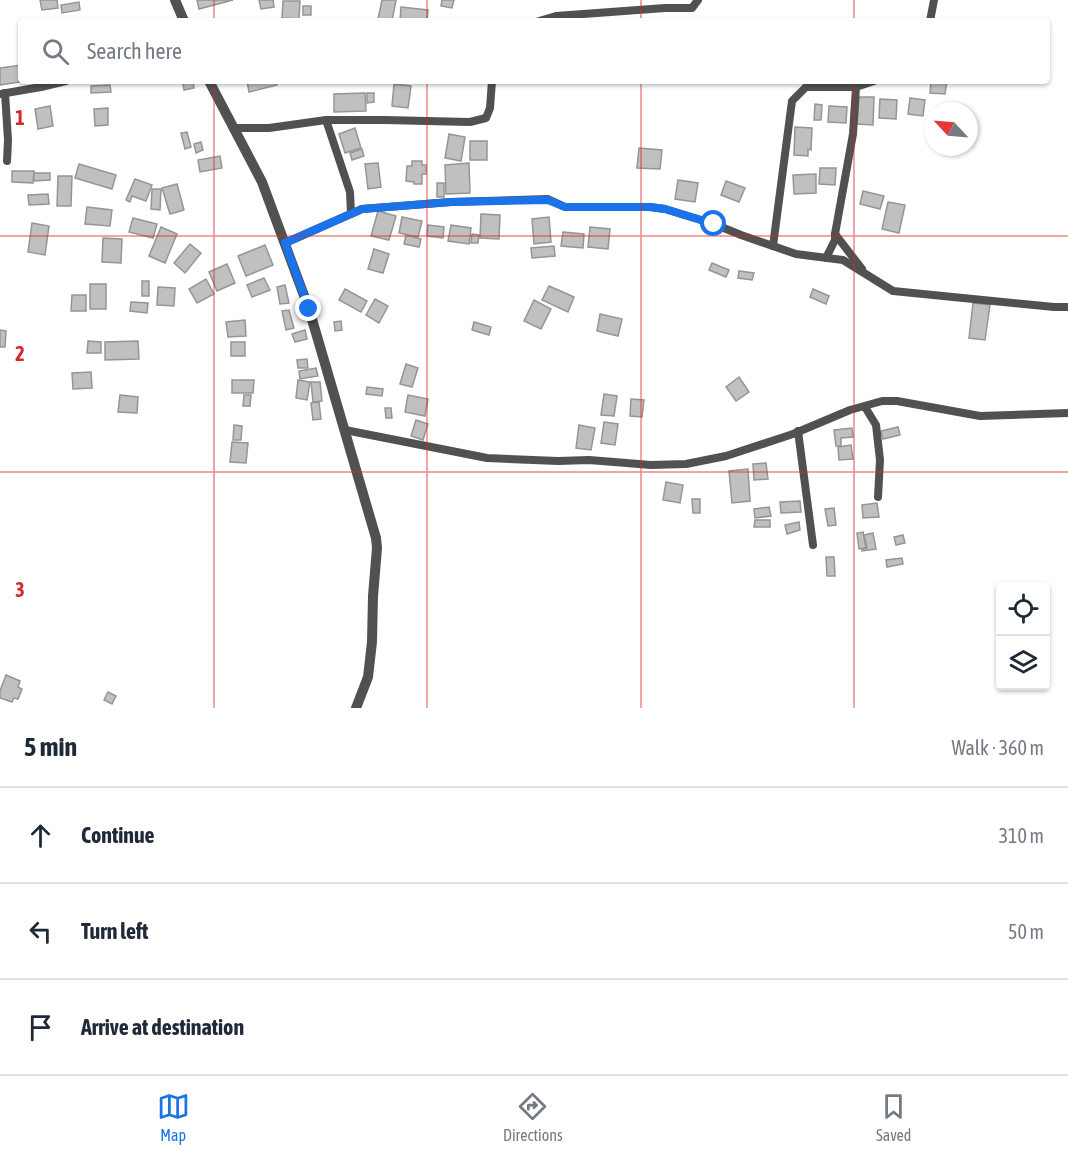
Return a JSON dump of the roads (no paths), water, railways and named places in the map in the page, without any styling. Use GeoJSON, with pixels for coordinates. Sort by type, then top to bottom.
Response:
{"type":"FeatureCollection","features":[{"type":"Feature","properties":{"kind":"street"},"geometry":{"type":"LineString","coordinates":[[175,0],[183,18]]}},
{"type":"Feature","properties":{"kind":"street"},"geometry":{"type":"LineString","coordinates":[[549,18],[665,8],[692,8],[698,0]]}},
{"type":"Feature","properties":{"kind":"street"},"geometry":{"type":"LineString","coordinates":[[931,18],[934,0]]}},
{"type":"Feature","properties":{"kind":"street"},"geometry":{"type":"LineString","coordinates":[[7,161],[8,140],[2,94],[54,84]]}},
{"type":"Feature","properties":{"kind":"street"},"geometry":{"type":"LineString","coordinates":[[211,84],[262,182],[285,243],[309,309],[376,538],[372,642],[368,676],[356,708]]}},
{"type":"Feature","properties":{"kind":"street"},"geometry":{"type":"LineString","coordinates":[[233,128],[269,128],[326,120],[470,123],[486,118],[490,108],[492,84]]}},
{"type":"Feature","properties":{"kind":"street"},"geometry":{"type":"LineString","coordinates":[[773,246],[792,101],[806,87],[856,87],[865,84]]}},
{"type":"Feature","properties":{"kind":"street"},"geometry":{"type":"LineString","coordinates":[[826,258],[835,240],[853,134],[856,87]]}},
{"type":"Feature","properties":{"kind":"street"},"geometry":{"type":"LineString","coordinates":[[326,120],[350,192],[351,214]]}},
{"type":"Feature","properties":{"kind":"street"},"geometry":{"type":"LineString","coordinates":[[285,243],[362,209],[451,202],[548,200],[565,207],[650,207],[665,209],[714,224],[796,254],[843,260],[893,291],[1068,307]]}},
{"type":"Feature","properties":{"kind":"street"},"geometry":{"type":"LineString","coordinates":[[835,234],[866,274]]}},
{"type":"Feature","properties":{"kind":"street"},"geometry":{"type":"LineString","coordinates":[[345,430],[487,458],[589,460],[651,465],[686,464],[726,456],[850,410],[882,401],[897,401],[980,416],[1068,413]]}},
{"type":"Feature","properties":{"kind":"street"},"geometry":{"type":"LineString","coordinates":[[865,407],[876,425],[880,460],[878,497]]}},
{"type":"Feature","properties":{"kind":"street"},"geometry":{"type":"LineString","coordinates":[[798,431],[813,544]]}}]}
